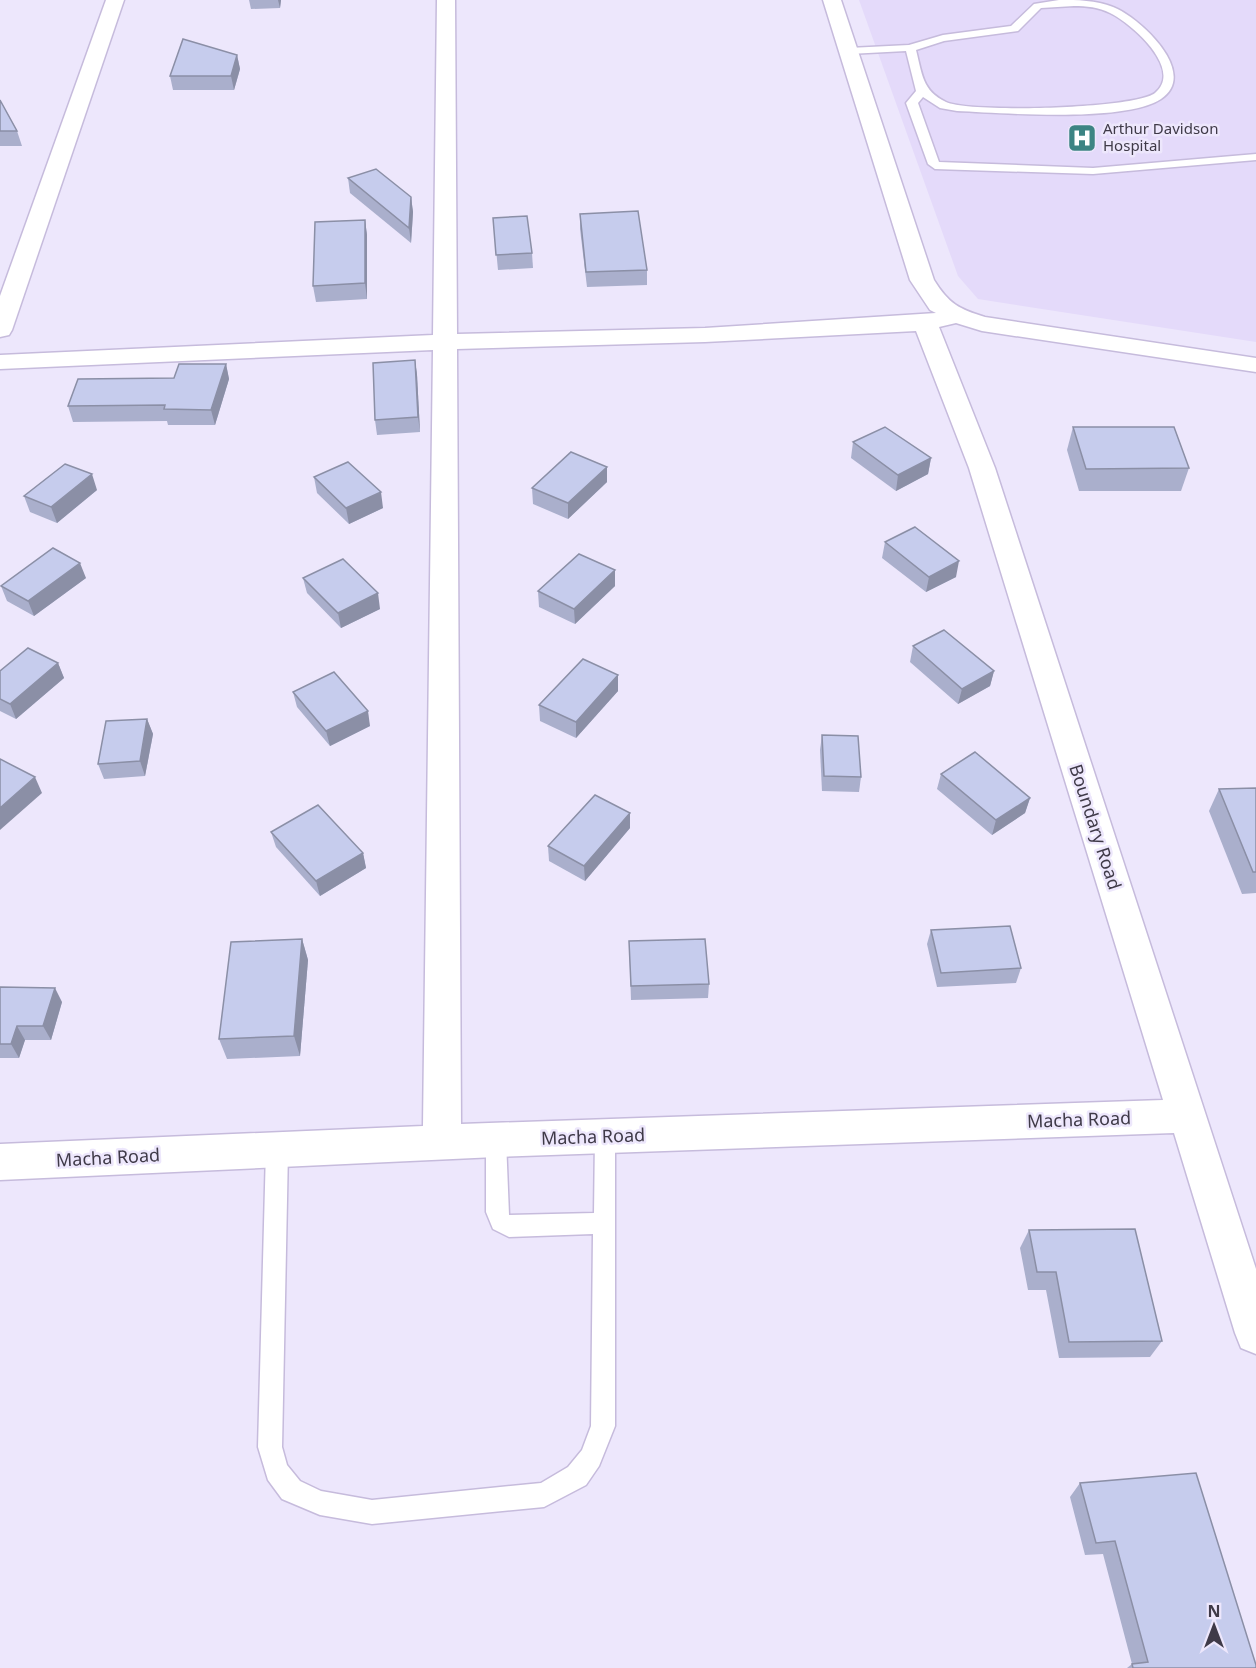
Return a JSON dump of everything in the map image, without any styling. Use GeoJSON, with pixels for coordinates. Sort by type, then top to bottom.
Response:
{"type":"FeatureCollection","features":[{"type":"Feature","properties":{"kind":"street"},"geometry":{"type":"LineString","coordinates":[[0,330],[115,0]]}},
{"type":"Feature","properties":{"kind":"street"},"geometry":{"type":"LineString","coordinates":[[442,1142],[446,0]]}},
{"type":"Feature","properties":{"kind":"street"},"geometry":{"type":"LineString","coordinates":[[832,0],[922,280],[938,305],[957,316],[1003,329],[1256,365]]}},
{"type":"Feature","properties":{"kind":"street"},"geometry":{"type":"LineString","coordinates":[[0,362],[446,342],[705,335],[925,323],[957,316]]}},
{"type":"Feature","properties":{"kind":"street","name":"Boundary Road"},"geometry":{"type":"LineString","coordinates":[[925,323],[982,468],[1256,1333]]}},
{"type":"Feature","properties":{"kind":"street","name":"Macha Road"},"geometry":{"type":"LineString","coordinates":[[0,1162],[442,1142],[1187,1116]]}},
{"type":"Feature","properties":{"kind":"lane"},"geometry":{"type":"LineString","coordinates":[[849,51],[910,48],[943,38],[1014,29],[1038,6],[1090,4],[1119,13],[1146,33],[1157,47],[1170,80],[1168,88],[1147,103],[1113,109],[957,108],[944,106],[922,91],[910,48]]}},
{"type":"Feature","properties":{"kind":"lane"},"geometry":{"type":"LineString","coordinates":[[922,91],[912,103],[914,114],[934,164],[939,167],[1093,171],[1256,157]]}},
{"type":"Feature","properties":{"kind":"lane"},"geometry":{"type":"LineString","coordinates":[[277,1150],[270,1447],[277,1471],[291,1490],[320,1503],[372,1512],[544,1495],[577,1476],[591,1458],[603,1425],[606,1222],[604,1137]]}},
{"type":"Feature","properties":{"kind":"lane"},"geometry":{"type":"LineString","coordinates":[[496,1140],[497,1212],[501,1222],[509,1227],[606,1222]]}},
{"type":"Feature","properties":{"kind":"shaded area","name":"Arthur Davidson Hospital"},"geometry":{"type":"Polygon","coordinates":[[[859,0],[1256,0],[1256,342],[978,299],[958,276],[859,0]]]}},
{"type":"Feature","properties":{"kind":"building"},"geometry":{"type":"Polygon","coordinates":[[[183,39],[237,55],[231,76],[170,76],[183,39]]]}},
{"type":"Feature","properties":{"kind":"building"},"geometry":{"type":"Polygon","coordinates":[[[0,100],[17,131],[0,131],[0,100]]]}},
{"type":"Feature","properties":{"kind":"building"},"geometry":{"type":"Polygon","coordinates":[[[376,169],[411,197],[409,228],[348,178],[376,169]]]}},
{"type":"Feature","properties":{"kind":"building"},"geometry":{"type":"Polygon","coordinates":[[[638,211],[647,270],[586,272],[580,214],[638,211]]]}},
{"type":"Feature","properties":{"kind":"building"},"geometry":{"type":"Polygon","coordinates":[[[527,216],[532,253],[496,255],[493,218],[527,216]]]}},
{"type":"Feature","properties":{"kind":"building"},"geometry":{"type":"Polygon","coordinates":[[[365,220],[365,283],[313,286],[315,222],[365,220]]]}},
{"type":"Feature","properties":{"kind":"building"},"geometry":{"type":"Polygon","coordinates":[[[415,360],[418,417],[375,420],[373,363],[415,360]]]}},
{"type":"Feature","properties":{"kind":"building"},"geometry":{"type":"Polygon","coordinates":[[[179,364],[226,364],[211,410],[164,409],[165,405],[68,406],[78,379],[174,378],[179,364]]]}},
{"type":"Feature","properties":{"kind":"building"},"geometry":{"type":"Polygon","coordinates":[[[885,427],[931,458],[898,475],[853,442],[885,427]]]}},
{"type":"Feature","properties":{"kind":"building"},"geometry":{"type":"Polygon","coordinates":[[[1073,427],[1174,427],[1189,468],[1086,469],[1073,427]]]}},
{"type":"Feature","properties":{"kind":"building"},"geometry":{"type":"Polygon","coordinates":[[[571,452],[607,467],[568,503],[532,488],[571,452]]]}},
{"type":"Feature","properties":{"kind":"building"},"geometry":{"type":"Polygon","coordinates":[[[348,462],[381,492],[346,508],[314,477],[348,462]]]}},
{"type":"Feature","properties":{"kind":"building"},"geometry":{"type":"Polygon","coordinates":[[[65,464],[92,474],[51,507],[24,496],[65,464]]]}},
{"type":"Feature","properties":{"kind":"building"},"geometry":{"type":"Polygon","coordinates":[[[915,527],[959,561],[929,577],[885,542],[915,527]]]}},
{"type":"Feature","properties":{"kind":"building"},"geometry":{"type":"Polygon","coordinates":[[[53,548],[80,563],[28,601],[1,586],[53,548]]]}},
{"type":"Feature","properties":{"kind":"building"},"geometry":{"type":"Polygon","coordinates":[[[579,554],[615,570],[574,609],[538,591],[579,554]]]}},
{"type":"Feature","properties":{"kind":"building"},"geometry":{"type":"Polygon","coordinates":[[[343,559],[378,593],[338,613],[303,578],[343,559]]]}},
{"type":"Feature","properties":{"kind":"building"},"geometry":{"type":"Polygon","coordinates":[[[944,630],[994,671],[962,689],[913,646],[944,630]]]}},
{"type":"Feature","properties":{"kind":"building"},"geometry":{"type":"Polygon","coordinates":[[[28,648],[58,663],[10,704],[0,699],[0,671],[28,648]]]}},
{"type":"Feature","properties":{"kind":"building"},"geometry":{"type":"Polygon","coordinates":[[[583,659],[618,675],[576,722],[539,705],[583,659]]]}},
{"type":"Feature","properties":{"kind":"building"},"geometry":{"type":"Polygon","coordinates":[[[334,672],[368,711],[326,731],[293,692],[334,672]]]}},
{"type":"Feature","properties":{"kind":"building"},"geometry":{"type":"Polygon","coordinates":[[[147,719],[140,761],[98,764],[106,721],[147,719]]]}},
{"type":"Feature","properties":{"kind":"building"},"geometry":{"type":"Polygon","coordinates":[[[822,735],[858,736],[861,777],[824,776],[822,735]]]}},
{"type":"Feature","properties":{"kind":"building"},"geometry":{"type":"Polygon","coordinates":[[[975,752],[1030,798],[996,820],[941,774],[975,752]]]}},
{"type":"Feature","properties":{"kind":"building"},"geometry":{"type":"Polygon","coordinates":[[[0,759],[35,777],[0,808],[0,759]]]}},
{"type":"Feature","properties":{"kind":"building"},"geometry":{"type":"Polygon","coordinates":[[[1256,788],[1256,872],[1253,872],[1219,789],[1256,788]]]}},
{"type":"Feature","properties":{"kind":"building"},"geometry":{"type":"Polygon","coordinates":[[[595,795],[630,813],[584,866],[548,846],[595,795]]]}},
{"type":"Feature","properties":{"kind":"building"},"geometry":{"type":"Polygon","coordinates":[[[318,805],[363,853],[316,881],[271,832],[318,805]]]}},
{"type":"Feature","properties":{"kind":"building"},"geometry":{"type":"Polygon","coordinates":[[[1010,926],[1021,968],[941,973],[931,930],[1010,926]]]}},
{"type":"Feature","properties":{"kind":"building"},"geometry":{"type":"Polygon","coordinates":[[[302,939],[294,1036],[219,1039],[231,942],[302,939]]]}},
{"type":"Feature","properties":{"kind":"building"},"geometry":{"type":"Polygon","coordinates":[[[705,939],[709,984],[631,986],[629,941],[705,939]]]}},
{"type":"Feature","properties":{"kind":"building"},"geometry":{"type":"Polygon","coordinates":[[[0,987],[55,988],[43,1026],[17,1026],[11,1044],[0,1044],[0,987]]]}},
{"type":"Feature","properties":{"kind":"building"},"geometry":{"type":"Polygon","coordinates":[[[1135,1229],[1162,1341],[1069,1342],[1056,1272],[1037,1272],[1029,1230],[1135,1229]]]}},
{"type":"Feature","properties":{"kind":"building"},"geometry":{"type":"Polygon","coordinates":[[[1196,1473],[1256,1668],[1133,1668],[1132,1664],[1148,1662],[1115,1541],[1096,1543],[1080,1483],[1196,1473]]]}},
{"type":"Feature","properties":{"kind":"place","name":"Arthur Davidson Hospital"},"geometry":{"type":"Point","coordinates":[1082,138]}}]}
